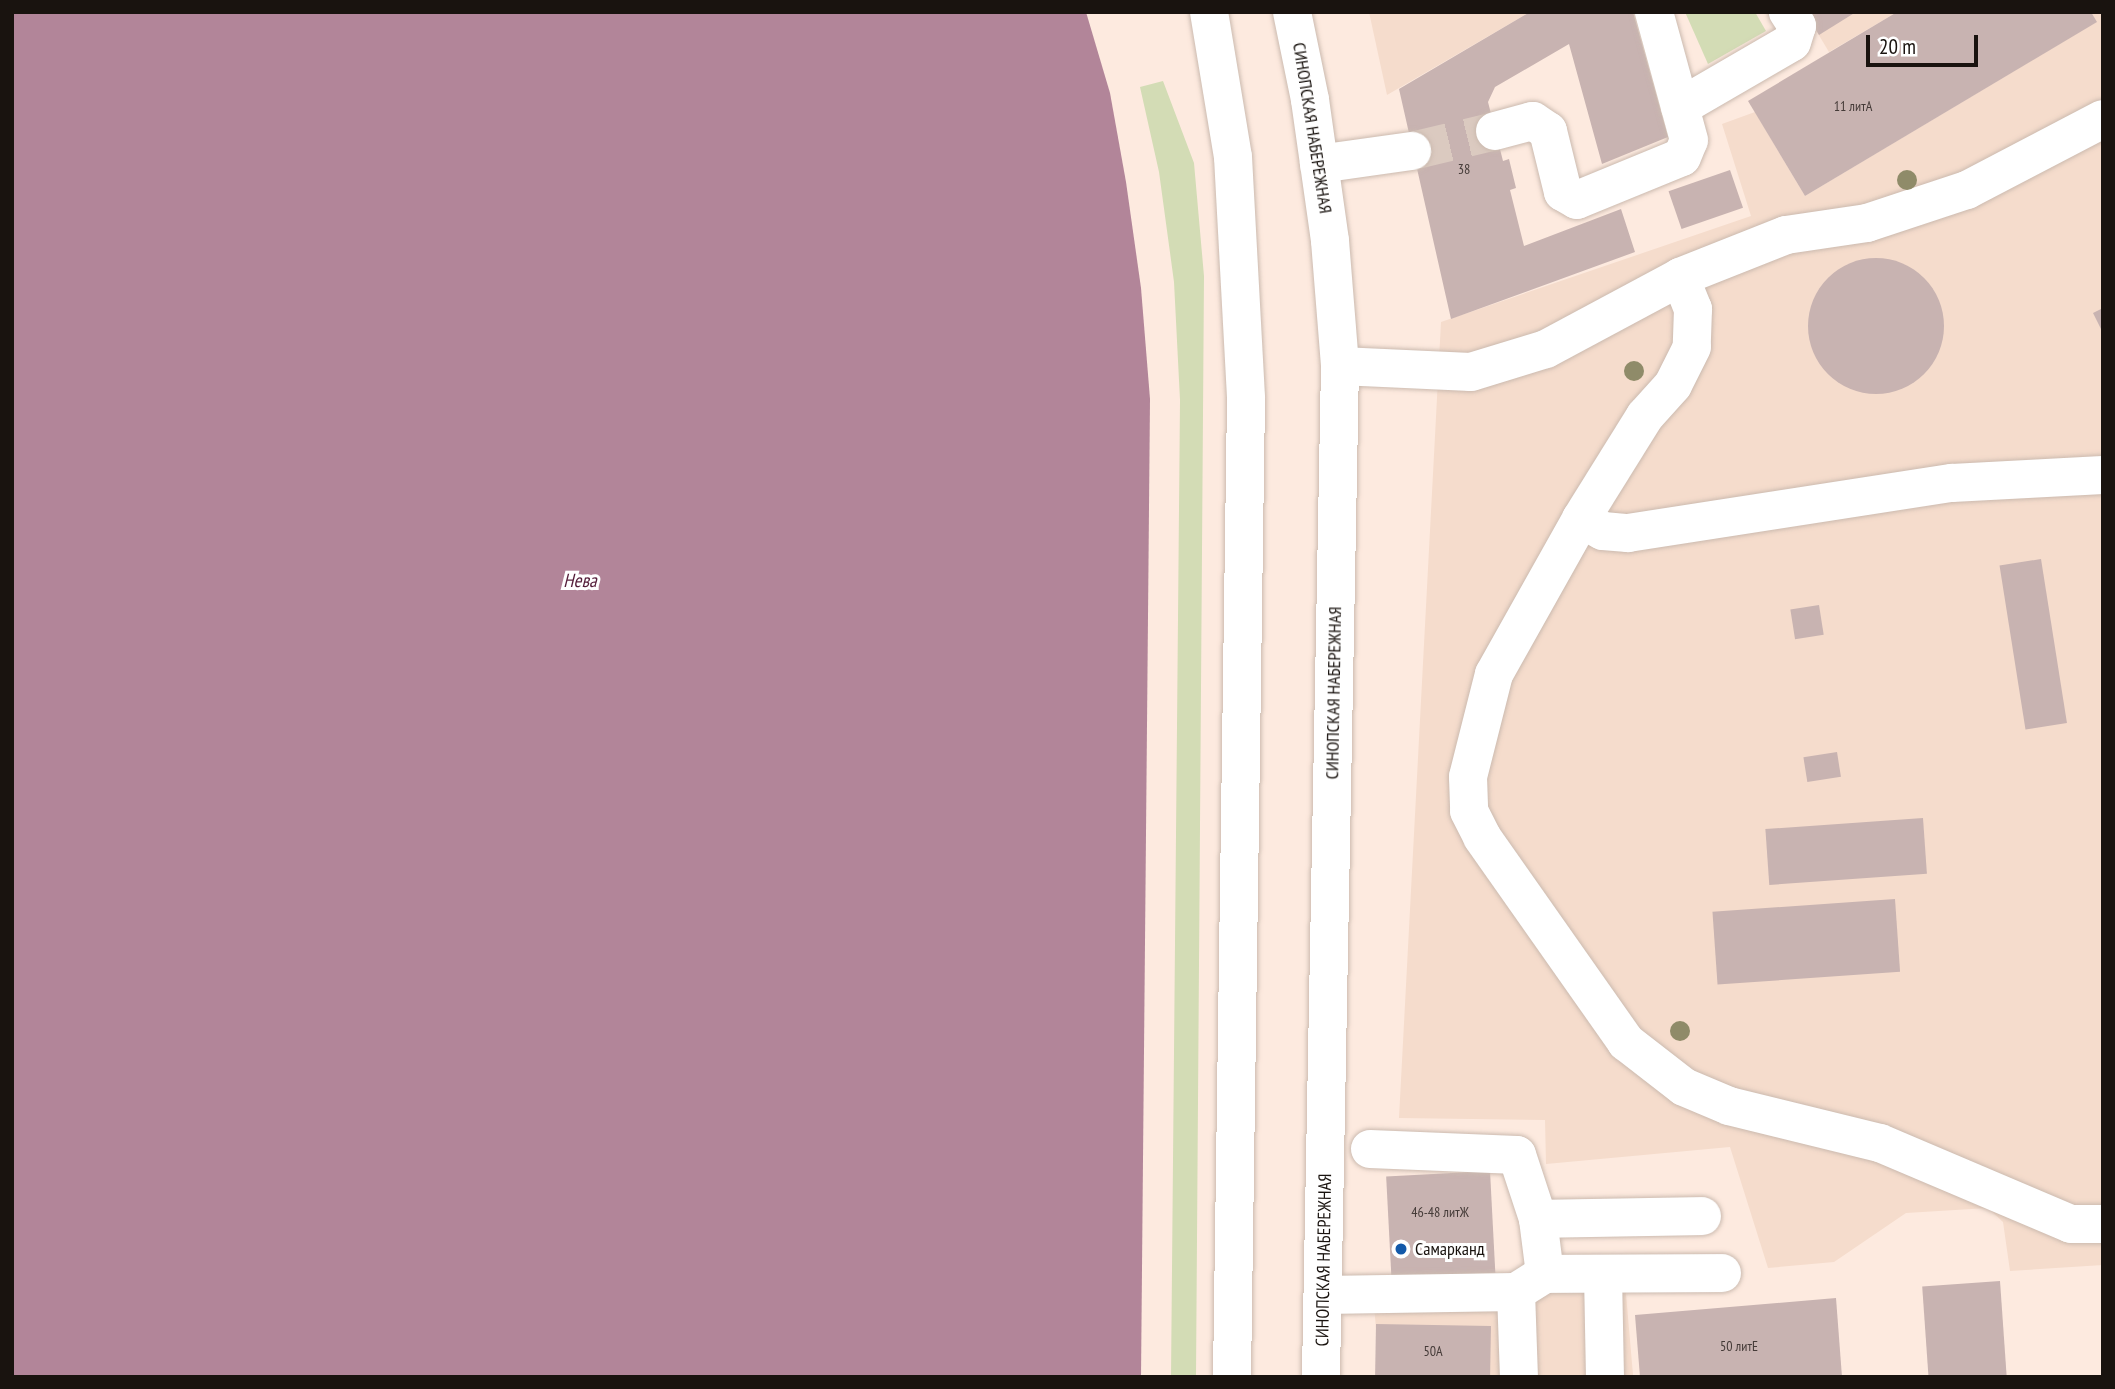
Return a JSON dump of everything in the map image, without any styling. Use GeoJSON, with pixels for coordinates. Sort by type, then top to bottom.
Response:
{"type":"FeatureCollection","features":[{"type":"Feature","properties":{"kind":"main road"},"geometry":{"type":"LineString","coordinates":[[1209,12],[1233,157],[1247,399],[1232,1377]]}},
{"type":"Feature","properties":{"kind":"main road","name":"СИНОПСКАЯ НАБЕРЕЖНАЯ"},"geometry":{"type":"LineString","coordinates":[[1292,12],[1319,164],[1340,366],[1321,1377]]}},
{"type":"Feature","properties":{"kind":"main road"},"geometry":{"type":"LineString","coordinates":[[1495,131],[1533,121],[1548,131],[1563,192],[1577,200],[1682,156],[1689,140],[1654,12]]}},
{"type":"Feature","properties":{"kind":"main road"},"geometry":{"type":"LineString","coordinates":[[1680,107],[1792,42],[1797,26],[1788,12]]}},
{"type":"Feature","properties":{"kind":"main road"},"geometry":{"type":"LineString","coordinates":[[1340,366],[1471,372],[1546,349],[1680,277],[1786,235],[1867,223],[1967,190],[2103,119]]}},
{"type":"Feature","properties":{"kind":"main road"},"geometry":{"type":"LineString","coordinates":[[1319,164],[1412,151]]}},
{"type":"Feature","properties":{"kind":"main road"},"geometry":{"type":"LineString","coordinates":[[1680,277],[1693,309],[1692,347],[1673,385],[1645,416],[1581,519],[1494,674],[1468,777],[1469,811],[1482,837],[1626,1042],[1684,1087],[1729,1106],[1880,1143],[2071,1224],[2103,1224]]}},
{"type":"Feature","properties":{"kind":"main road"},"geometry":{"type":"LineString","coordinates":[[1581,519],[1603,531],[1628,533],[1952,483],[2103,475]]}},
{"type":"Feature","properties":{"kind":"main road"},"geometry":{"type":"LineString","coordinates":[[1370,1149],[1517,1155],[1538,1219],[1519,1377]]}},
{"type":"Feature","properties":{"kind":"main road"},"geometry":{"type":"LineString","coordinates":[[1538,1219],[1702,1216]]}},
{"type":"Feature","properties":{"kind":"main road"},"geometry":{"type":"LineString","coordinates":[[1323,1295],[1531,1283],[1603,1273],[1722,1273]]}},
{"type":"Feature","properties":{"kind":"main road"},"geometry":{"type":"LineString","coordinates":[[1603,1273],[1605,1377]]}},
{"type":"Feature","properties":{"kind":"shaded area"},"geometry":{"type":"Polygon","coordinates":[[[1369,12],[1530,12],[1387,95],[1369,12]]]}},
{"type":"Feature","properties":{"kind":"shaded area"},"geometry":{"type":"Polygon","coordinates":[[[1805,12],[1897,12],[1829,52],[1805,12]]]}},
{"type":"Feature","properties":{"kind":"shaded area"},"geometry":{"type":"Polygon","coordinates":[[[2091,12],[2103,12],[2103,1265],[2010,1271],[2003,1222],[1988,1208],[1906,1213],[1834,1262],[1768,1268],[1730,1147],[1546,1164],[1545,1120],[1399,1118],[1441,322],[1751,216],[1722,124],[1755,112],[1805,196],[2096,22],[2091,12]]]}},
{"type":"Feature","properties":{"kind":"shaded area"},"geometry":{"type":"Polygon","coordinates":[[[1625,1283],[1633,1377],[1380,1377],[1374,1305],[1625,1283]]]}},
{"type":"Feature","properties":{"kind":"green space"},"geometry":{"type":"Polygon","coordinates":[[[1685,12],[1755,12],[1766,31],[1708,64],[1685,12]]]}},
{"type":"Feature","properties":{"kind":"green space"},"geometry":{"type":"Polygon","coordinates":[[[1163,81],[1194,163],[1204,276],[1196,1377],[1171,1377],[1180,400],[1174,282],[1159,172],[1140,87],[1163,81]]]}},
{"type":"Feature","properties":{"kind":"water","name":"Нева"},"geometry":{"type":"Polygon","coordinates":[[[12,12],[1086,12],[1110,93],[1126,182],[1141,288],[1150,399],[1141,1377],[12,1377],[12,12]]]}},
{"type":"Feature","properties":{"kind":"building"},"geometry":{"type":"Polygon","coordinates":[[[1530,12],[1633,12],[1668,137],[1602,164],[1569,44],[1495,87],[1488,102],[1503,161],[1509,159],[1516,188],[1510,190],[1524,246],[1621,209],[1635,252],[1451,319],[1399,89],[1530,12]]]}},
{"type":"Feature","properties":{"kind":"building"},"geometry":{"type":"Polygon","coordinates":[[[1805,12],[1856,12],[1819,35],[1805,12]]]}},
{"type":"Feature","properties":{"kind":"building"},"geometry":{"type":"Polygon","coordinates":[[[1897,12],[2091,12],[2097,22],[1805,196],[1748,101],[1897,12]]]}},
{"type":"Feature","properties":{"kind":"building"},"geometry":{"type":"Polygon","coordinates":[[[1730,170],[1743,208],[1682,229],[1669,191],[1730,170]]]}},
{"type":"Feature","properties":{"kind":"building"},"geometry":{"type":"Polygon","coordinates":[[[1876,258],[1902,263],[1924,278],[1939,300],[1944,326],[1939,352],[1924,374],[1902,389],[1876,394],[1850,389],[1828,374],[1813,352],[1808,326],[1813,300],[1828,278],[1850,263],[1876,258]]]}},
{"type":"Feature","properties":{"kind":"building"},"geometry":{"type":"Polygon","coordinates":[[[2103,308],[2103,333],[2093,313],[2103,308]]]}},
{"type":"Feature","properties":{"kind":"building"},"geometry":{"type":"Polygon","coordinates":[[[2041,559],[2067,723],[2025,730],[2000,566],[2041,559]]]}},
{"type":"Feature","properties":{"kind":"building"},"geometry":{"type":"Polygon","coordinates":[[[1819,605],[1824,635],[1795,639],[1790,610],[1819,605]]]}},
{"type":"Feature","properties":{"kind":"building"},"geometry":{"type":"Polygon","coordinates":[[[1837,752],[1841,777],[1807,782],[1803,757],[1837,752]]]}},
{"type":"Feature","properties":{"kind":"building"},"geometry":{"type":"Polygon","coordinates":[[[1923,818],[1927,874],[1769,885],[1765,829],[1923,818]]]}},
{"type":"Feature","properties":{"kind":"building"},"geometry":{"type":"Polygon","coordinates":[[[1895,899],[1900,972],[1718,985],[1712,912],[1895,899]]]}},
{"type":"Feature","properties":{"kind":"building"},"geometry":{"type":"Polygon","coordinates":[[[1490,1171],[1495,1273],[1391,1278],[1386,1176],[1490,1171]]]}},
{"type":"Feature","properties":{"kind":"building"},"geometry":{"type":"Polygon","coordinates":[[[2000,1281],[2007,1377],[1929,1377],[1922,1286],[2000,1281]]]}},
{"type":"Feature","properties":{"kind":"building"},"geometry":{"type":"Polygon","coordinates":[[[1836,1298],[1842,1377],[1640,1377],[1635,1315],[1836,1298]]]}},
{"type":"Feature","properties":{"kind":"building"},"geometry":{"type":"Polygon","coordinates":[[[1376,1324],[1491,1326],[1490,1377],[1375,1377],[1376,1324]]]}},
{"type":"Feature","properties":{"kind":"tunnel"},"geometry":{"type":"LineString","coordinates":[[1412,151],[1495,131]]}},
{"type":"Feature","properties":{"kind":"place","name":"Самарканд"},"geometry":{"type":"Point","coordinates":[1401,1249]}}]}
